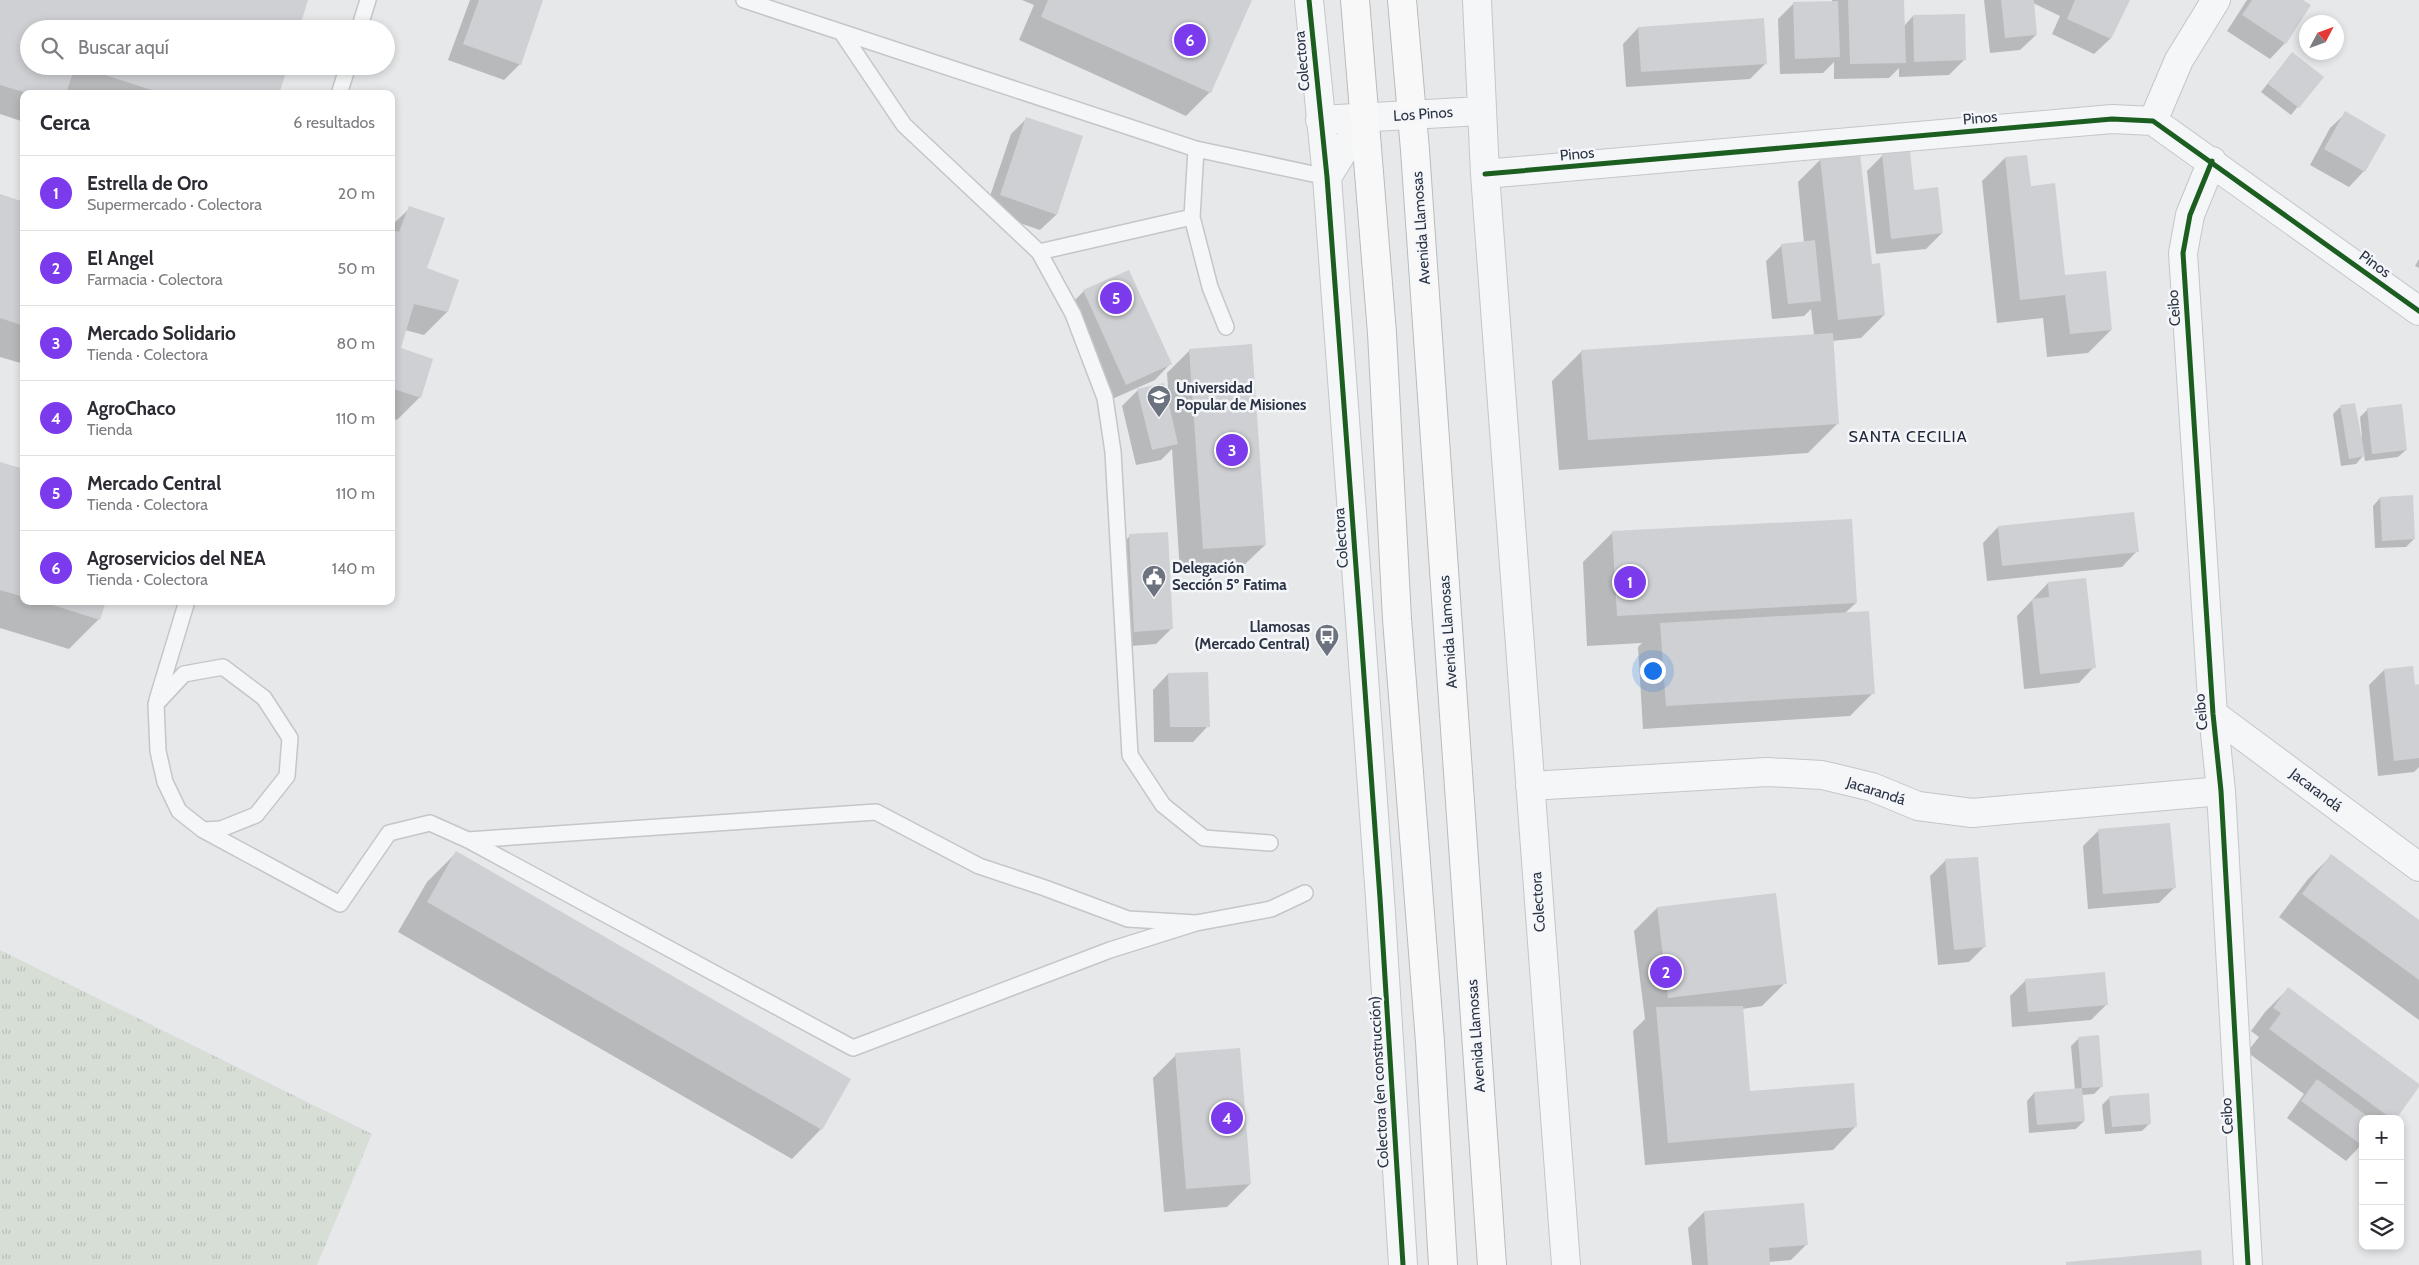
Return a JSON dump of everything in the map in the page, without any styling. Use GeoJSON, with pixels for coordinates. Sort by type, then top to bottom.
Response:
{"type":"FeatureCollection","features":[{"type":"Feature","properties":{"kind":"highway"},"geometry":{"type":"LineString","coordinates":[[1355,0],[1382,333],[1397,619],[1420,898],[1443,1265]]}},
{"type":"Feature","properties":{"kind":"highway","name":"Avenida Llamosas"},"geometry":{"type":"LineString","coordinates":[[1402,0],[1412,115],[1492,1265]]}},
{"type":"Feature","properties":{"kind":"street","name":"Colectora"},"geometry":{"type":"LineString","coordinates":[[1309,0],[1320,120]]}},
{"type":"Feature","properties":{"kind":"street","name":"Colectora"},"geometry":{"type":"LineString","coordinates":[[1476,0],[1485,174],[1566,1265]]}},
{"type":"Feature","properties":{"kind":"street"},"geometry":{"type":"LineString","coordinates":[[2154,121],[2179,60],[2216,0]]}},
{"type":"Feature","properties":{"kind":"street","name":"Los Pinos"},"geometry":{"type":"LineString","coordinates":[[1364,118],[1481,110]]}},
{"type":"Feature","properties":{"kind":"street"},"geometry":{"type":"LineString","coordinates":[[1327,176],[1320,120],[1364,118]]}},
{"type":"Feature","properties":{"kind":"street"},"geometry":{"type":"LineString","coordinates":[[1327,176],[1364,118]]}},
{"type":"Feature","properties":{"kind":"street","name":"Pinos"},"geometry":{"type":"LineString","coordinates":[[1485,174],[2112,119],[2154,121],[2419,311]]}},
{"type":"Feature","properties":{"kind":"street","name":"Ceibo"},"geometry":{"type":"LineString","coordinates":[[2212,161],[2190,215],[2184,254],[2213,714],[2221,790],[2248,1265]]}},
{"type":"Feature","properties":{"kind":"street","name":"Colectora"},"geometry":{"type":"LineString","coordinates":[[1327,176],[1380,898]]}},
{"type":"Feature","properties":{"kind":"street","name":"Jacarandá"},"geometry":{"type":"LineString","coordinates":[[2213,714],[2419,867]]}},
{"type":"Feature","properties":{"kind":"street","name":"Jacarandá"},"geometry":{"type":"LineString","coordinates":[[1530,786],[1767,772],[1813,775],[1872,787],[1918,806],[1972,813],[2221,790]]}},
{"type":"Feature","properties":{"kind":"street"},"geometry":{"type":"LineString","coordinates":[[1380,898],[1420,898]]}},
{"type":"Feature","properties":{"kind":"street","name":"Colectora (en construcción)"},"geometry":{"type":"LineString","coordinates":[[1380,898],[1403,1265]]}},
{"type":"Feature","properties":{"kind":"lane"},"geometry":{"type":"LineString","coordinates":[[362,20],[368,0]]}},
{"type":"Feature","properties":{"kind":"lane"},"geometry":{"type":"LineString","coordinates":[[744,0],[1196,150],[1327,176]]}},
{"type":"Feature","properties":{"kind":"lane"},"geometry":{"type":"LineString","coordinates":[[842,33],[904,126],[1039,252],[1073,314],[1105,398],[1113,452],[1130,755],[1163,805],[1204,838],[1270,843]]}},
{"type":"Feature","properties":{"kind":"lane"},"geometry":{"type":"LineString","coordinates":[[341,90],[345,75]]}},
{"type":"Feature","properties":{"kind":"lane"},"geometry":{"type":"LineString","coordinates":[[1196,150],[1192,217],[1210,287],[1226,327]]}},
{"type":"Feature","properties":{"kind":"lane"},"geometry":{"type":"LineString","coordinates":[[1039,252],[1192,217]]}},
{"type":"Feature","properties":{"kind":"lane"},"geometry":{"type":"LineString","coordinates":[[186,605],[156,704],[158,751],[165,782],[179,811],[203,830],[340,904],[389,834],[430,823],[468,840],[852,1048],[1110,950],[1196,923],[1271,909],[1305,893]]}},
{"type":"Feature","properties":{"kind":"lane"},"geometry":{"type":"LineString","coordinates":[[156,704],[184,674],[223,667],[264,698],[290,738],[287,776],[256,815],[221,829],[203,830]]}},
{"type":"Feature","properties":{"kind":"lane"},"geometry":{"type":"LineString","coordinates":[[468,840],[876,812],[979,866],[1045,888],[1128,920],[1196,923]]}},
{"type":"Feature","properties":{"kind":"green space"},"geometry":{"type":"Polygon","coordinates":[[[0,950],[372,1134],[317,1265],[0,1265],[0,950]]]}},
{"type":"Feature","properties":{"kind":"building"},"geometry":{"type":"Polygon","coordinates":[[[0,0],[308,0],[302,20],[20,20],[20,75],[72,75],[67,90],[20,91],[0,85],[0,0]]]}},
{"type":"Feature","properties":{"kind":"building"},"geometry":{"type":"Polygon","coordinates":[[[479,0],[543,0],[521,65],[463,44],[479,0]]]}},
{"type":"Feature","properties":{"kind":"building"},"geometry":{"type":"Polygon","coordinates":[[[1048,0],[1252,0],[1211,93],[1041,17],[1048,0]]]}},
{"type":"Feature","properties":{"kind":"building"},"geometry":{"type":"Polygon","coordinates":[[[1848,0],[1904,0],[1906,63],[1850,64],[1848,0]]]}},
{"type":"Feature","properties":{"kind":"building"},"geometry":{"type":"Polygon","coordinates":[[[2001,0],[2034,0],[2037,35],[2005,38],[2001,0]]]}},
{"type":"Feature","properties":{"kind":"building"},"geometry":{"type":"Polygon","coordinates":[[[2075,0],[2130,0],[2111,39],[2067,19],[2075,0]]]}},
{"type":"Feature","properties":{"kind":"building"},"geometry":{"type":"Polygon","coordinates":[[[2252,0],[2303,0],[2311,5],[2305,15],[2299,15],[2299,24],[2286,44],[2242,15],[2252,0]]]}},
{"type":"Feature","properties":{"kind":"building"},"geometry":{"type":"Polygon","coordinates":[[[1838,1],[1840,57],[1795,59],[1793,2],[1838,1]]]}},
{"type":"Feature","properties":{"kind":"building"},"geometry":{"type":"Polygon","coordinates":[[[1965,14],[1966,60],[1914,62],[1913,15],[1965,14]]]}},
{"type":"Feature","properties":{"kind":"building"},"geometry":{"type":"Polygon","coordinates":[[[1764,18],[1767,64],[1641,72],[1638,27],[1764,18]]]}},
{"type":"Feature","properties":{"kind":"building"},"geometry":{"type":"Polygon","coordinates":[[[2292,52],[2299,57],[2299,60],[2302,60],[2324,77],[2299,108],[2268,84],[2292,52]]]}},
{"type":"Feature","properties":{"kind":"building"},"geometry":{"type":"Polygon","coordinates":[[[105,75],[285,75],[280,90],[152,90],[105,75]]]}},
{"type":"Feature","properties":{"kind":"building"},"geometry":{"type":"Polygon","coordinates":[[[2345,111],[2386,135],[2365,172],[2324,149],[2345,111]]]}},
{"type":"Feature","properties":{"kind":"building"},"geometry":{"type":"Polygon","coordinates":[[[1026,117],[1083,136],[1057,215],[1000,195],[1026,117]]]}},
{"type":"Feature","properties":{"kind":"building"},"geometry":{"type":"Polygon","coordinates":[[[1910,151],[1914,190],[1938,187],[1943,233],[1891,239],[1882,154],[1910,151]]]}},
{"type":"Feature","properties":{"kind":"building"},"geometry":{"type":"Polygon","coordinates":[[[1860,153],[1872,264],[1880,263],[1885,315],[1838,320],[1820,158],[1860,153]]]}},
{"type":"Feature","properties":{"kind":"building"},"geometry":{"type":"Polygon","coordinates":[[[2027,155],[2031,186],[2055,183],[2065,275],[2106,271],[2112,330],[2070,334],[2065,295],[2020,300],[2005,157],[2027,155]]]}},
{"type":"Feature","properties":{"kind":"building"},"geometry":{"type":"Polygon","coordinates":[[[0,194],[20,201],[20,325],[0,318],[0,194]]]}},
{"type":"Feature","properties":{"kind":"building"},"geometry":{"type":"Polygon","coordinates":[[[409,206],[445,218],[427,268],[459,280],[448,312],[414,304],[401,348],[433,359],[421,398],[395,389],[395,231],[399,232],[409,206]]]}},
{"type":"Feature","properties":{"kind":"building"},"geometry":{"type":"Polygon","coordinates":[[[1815,240],[1821,301],[1788,304],[1781,244],[1815,240]]]}},
{"type":"Feature","properties":{"kind":"building"},"geometry":{"type":"Polygon","coordinates":[[[1129,270],[1172,364],[1126,385],[1083,290],[1129,270]]]}},
{"type":"Feature","properties":{"kind":"building"},"geometry":{"type":"Polygon","coordinates":[[[1833,333],[1839,424],[1588,440],[1581,350],[1833,333]]]}},
{"type":"Feature","properties":{"kind":"building"},"geometry":{"type":"Polygon","coordinates":[[[1252,344],[1266,545],[1203,549],[1189,349],[1252,344]]]}},
{"type":"Feature","properties":{"kind":"building"},"geometry":{"type":"Polygon","coordinates":[[[1164,383],[1178,444],[1152,450],[1137,389],[1164,383]]]}},
{"type":"Feature","properties":{"kind":"building"},"geometry":{"type":"Polygon","coordinates":[[[2355,403],[2365,456],[2349,459],[2340,405],[2355,403]]]}},
{"type":"Feature","properties":{"kind":"building"},"geometry":{"type":"Polygon","coordinates":[[[2402,404],[2407,450],[2372,454],[2367,408],[2402,404]]]}},
{"type":"Feature","properties":{"kind":"building"},"geometry":{"type":"Polygon","coordinates":[[[0,462],[20,468],[20,596],[0,590],[0,462]]]}},
{"type":"Feature","properties":{"kind":"building"},"geometry":{"type":"Polygon","coordinates":[[[2413,495],[2415,539],[2382,541],[2380,497],[2413,495]]]}},
{"type":"Feature","properties":{"kind":"building"},"geometry":{"type":"Polygon","coordinates":[[[2134,512],[2139,552],[2002,566],[1998,526],[2134,512]]]}},
{"type":"Feature","properties":{"kind":"building"},"geometry":{"type":"Polygon","coordinates":[[[1852,519],[1857,603],[1617,616],[1612,531],[1852,519]]]}},
{"type":"Feature","properties":{"kind":"building"},"geometry":{"type":"Polygon","coordinates":[[[1168,532],[1173,629],[1134,632],[1129,534],[1168,532]]]}},
{"type":"Feature","properties":{"kind":"building"},"geometry":{"type":"Polygon","coordinates":[[[2086,578],[2096,668],[2040,674],[2032,599],[2049,597],[2048,582],[2086,578]]]}},
{"type":"Feature","properties":{"kind":"building"},"geometry":{"type":"Polygon","coordinates":[[[53,605],[105,605],[100,620],[53,605]]]}},
{"type":"Feature","properties":{"kind":"building"},"geometry":{"type":"Polygon","coordinates":[[[1869,611],[1875,694],[1666,706],[1660,623],[1869,611]]]}},
{"type":"Feature","properties":{"kind":"building"},"geometry":{"type":"Polygon","coordinates":[[[2413,666],[2415,685],[2419,684],[2419,758],[2394,761],[2384,669],[2413,666]]]}},
{"type":"Feature","properties":{"kind":"building"},"geometry":{"type":"Polygon","coordinates":[[[1208,672],[1210,727],[1170,727],[1168,673],[1208,672]]]}},
{"type":"Feature","properties":{"kind":"building"},"geometry":{"type":"Polygon","coordinates":[[[2170,823],[2176,888],[2103,894],[2098,829],[2170,823]]]}},
{"type":"Feature","properties":{"kind":"building"},"geometry":{"type":"Polygon","coordinates":[[[456,851],[851,1079],[822,1130],[427,902],[456,851]]]}},
{"type":"Feature","properties":{"kind":"building"},"geometry":{"type":"Polygon","coordinates":[[[2331,854],[2419,920],[2419,980],[2302,894],[2331,854]]]}},
{"type":"Feature","properties":{"kind":"building"},"geometry":{"type":"Polygon","coordinates":[[[1978,857],[1986,947],[1954,950],[1945,859],[1978,857]]]}},
{"type":"Feature","properties":{"kind":"building"},"geometry":{"type":"Polygon","coordinates":[[[1776,893],[1787,984],[1668,998],[1657,907],[1776,893]]]}},
{"type":"Feature","properties":{"kind":"building"},"geometry":{"type":"Polygon","coordinates":[[[2105,972],[2108,1005],[2028,1012],[2025,979],[2105,972]]]}},
{"type":"Feature","properties":{"kind":"building"},"geometry":{"type":"Polygon","coordinates":[[[2288,987],[2419,1084],[2419,1087],[2399,1115],[2387,1115],[2269,1029],[2281,1013],[2273,1008],[2288,987]]]}},
{"type":"Feature","properties":{"kind":"building"},"geometry":{"type":"Polygon","coordinates":[[[1743,1006],[1750,1091],[1854,1083],[1857,1127],[1668,1143],[1656,1007],[1743,1006]]]}},
{"type":"Feature","properties":{"kind":"building"},"geometry":{"type":"Polygon","coordinates":[[[2099,1035],[2103,1087],[2082,1088],[2078,1037],[2099,1035]]]}},
{"type":"Feature","properties":{"kind":"building"},"geometry":{"type":"Polygon","coordinates":[[[1240,1048],[1251,1184],[1186,1189],[1175,1053],[1240,1048]]]}},
{"type":"Feature","properties":{"kind":"building"},"geometry":{"type":"Polygon","coordinates":[[[2317,1079],[2366,1115],[2359,1115],[2359,1143],[2301,1101],[2317,1079]]]}},
{"type":"Feature","properties":{"kind":"building"},"geometry":{"type":"Polygon","coordinates":[[[2082,1088],[2085,1121],[2037,1125],[2034,1092],[2082,1088]]]}},
{"type":"Feature","properties":{"kind":"building"},"geometry":{"type":"Polygon","coordinates":[[[2149,1093],[2151,1124],[2112,1127],[2109,1096],[2149,1093]]]}},
{"type":"Feature","properties":{"kind":"building"},"geometry":{"type":"Polygon","coordinates":[[[1804,1203],[1808,1245],[1769,1248],[1770,1265],[1708,1265],[1704,1211],[1804,1203]]]}},
{"type":"Feature","properties":{"kind":"building"},"geometry":{"type":"Polygon","coordinates":[[[2201,1250],[2202,1265],[2066,1265],[2066,1262],[2201,1250]]]}},
{"type":"Feature","properties":{"kind":"cycle path"},"geometry":{"type":"LineString","coordinates":[[1309,0],[1327,177],[1360,621],[1380,898],[1403,1265]]}},
{"type":"Feature","properties":{"kind":"cycle path"},"geometry":{"type":"LineString","coordinates":[[1485,174],[2112,119],[2153,121],[2419,311]]}},
{"type":"Feature","properties":{"kind":"cycle path"},"geometry":{"type":"LineString","coordinates":[[2212,161],[2190,215],[2183,253],[2213,714],[2221,791],[2248,1265]]}},
{"type":"Feature","properties":{"kind":"place","name":"Agroservicios del NEA"},"geometry":{"type":"Point","coordinates":[1190,40]}},
{"type":"Feature","properties":{"kind":"place","name":"Mercado Central"},"geometry":{"type":"Point","coordinates":[1116,298]}},
{"type":"Feature","properties":{"kind":"place","name":"Universidad Popular de Misiones"},"geometry":{"type":"Point","coordinates":[1159,418]}},
{"type":"Feature","properties":{"kind":"place","name":"Mercado Solidario"},"geometry":{"type":"Point","coordinates":[1232,450]}},
{"type":"Feature","properties":{"kind":"place","name":"Estrella de Oro"},"geometry":{"type":"Point","coordinates":[1630,582]}},
{"type":"Feature","properties":{"kind":"place","name":"Delegación Sección 5º Fatima"},"geometry":{"type":"Point","coordinates":[1154,598]}},
{"type":"Feature","properties":{"kind":"place","name":"Llamosas (Mercado Central)"},"geometry":{"type":"Point","coordinates":[1327,657]}},
{"type":"Feature","properties":{"kind":"place","name":"El Angel"},"geometry":{"type":"Point","coordinates":[1666,972]}},
{"type":"Feature","properties":{"kind":"place","name":"AgroChaco"},"geometry":{"type":"Point","coordinates":[1227,1118]}},
{"type":"Feature","properties":{"kind":"district","name":"SANTA CECILIA"},"geometry":{"type":"Point","coordinates":[1908,436]}}]}
